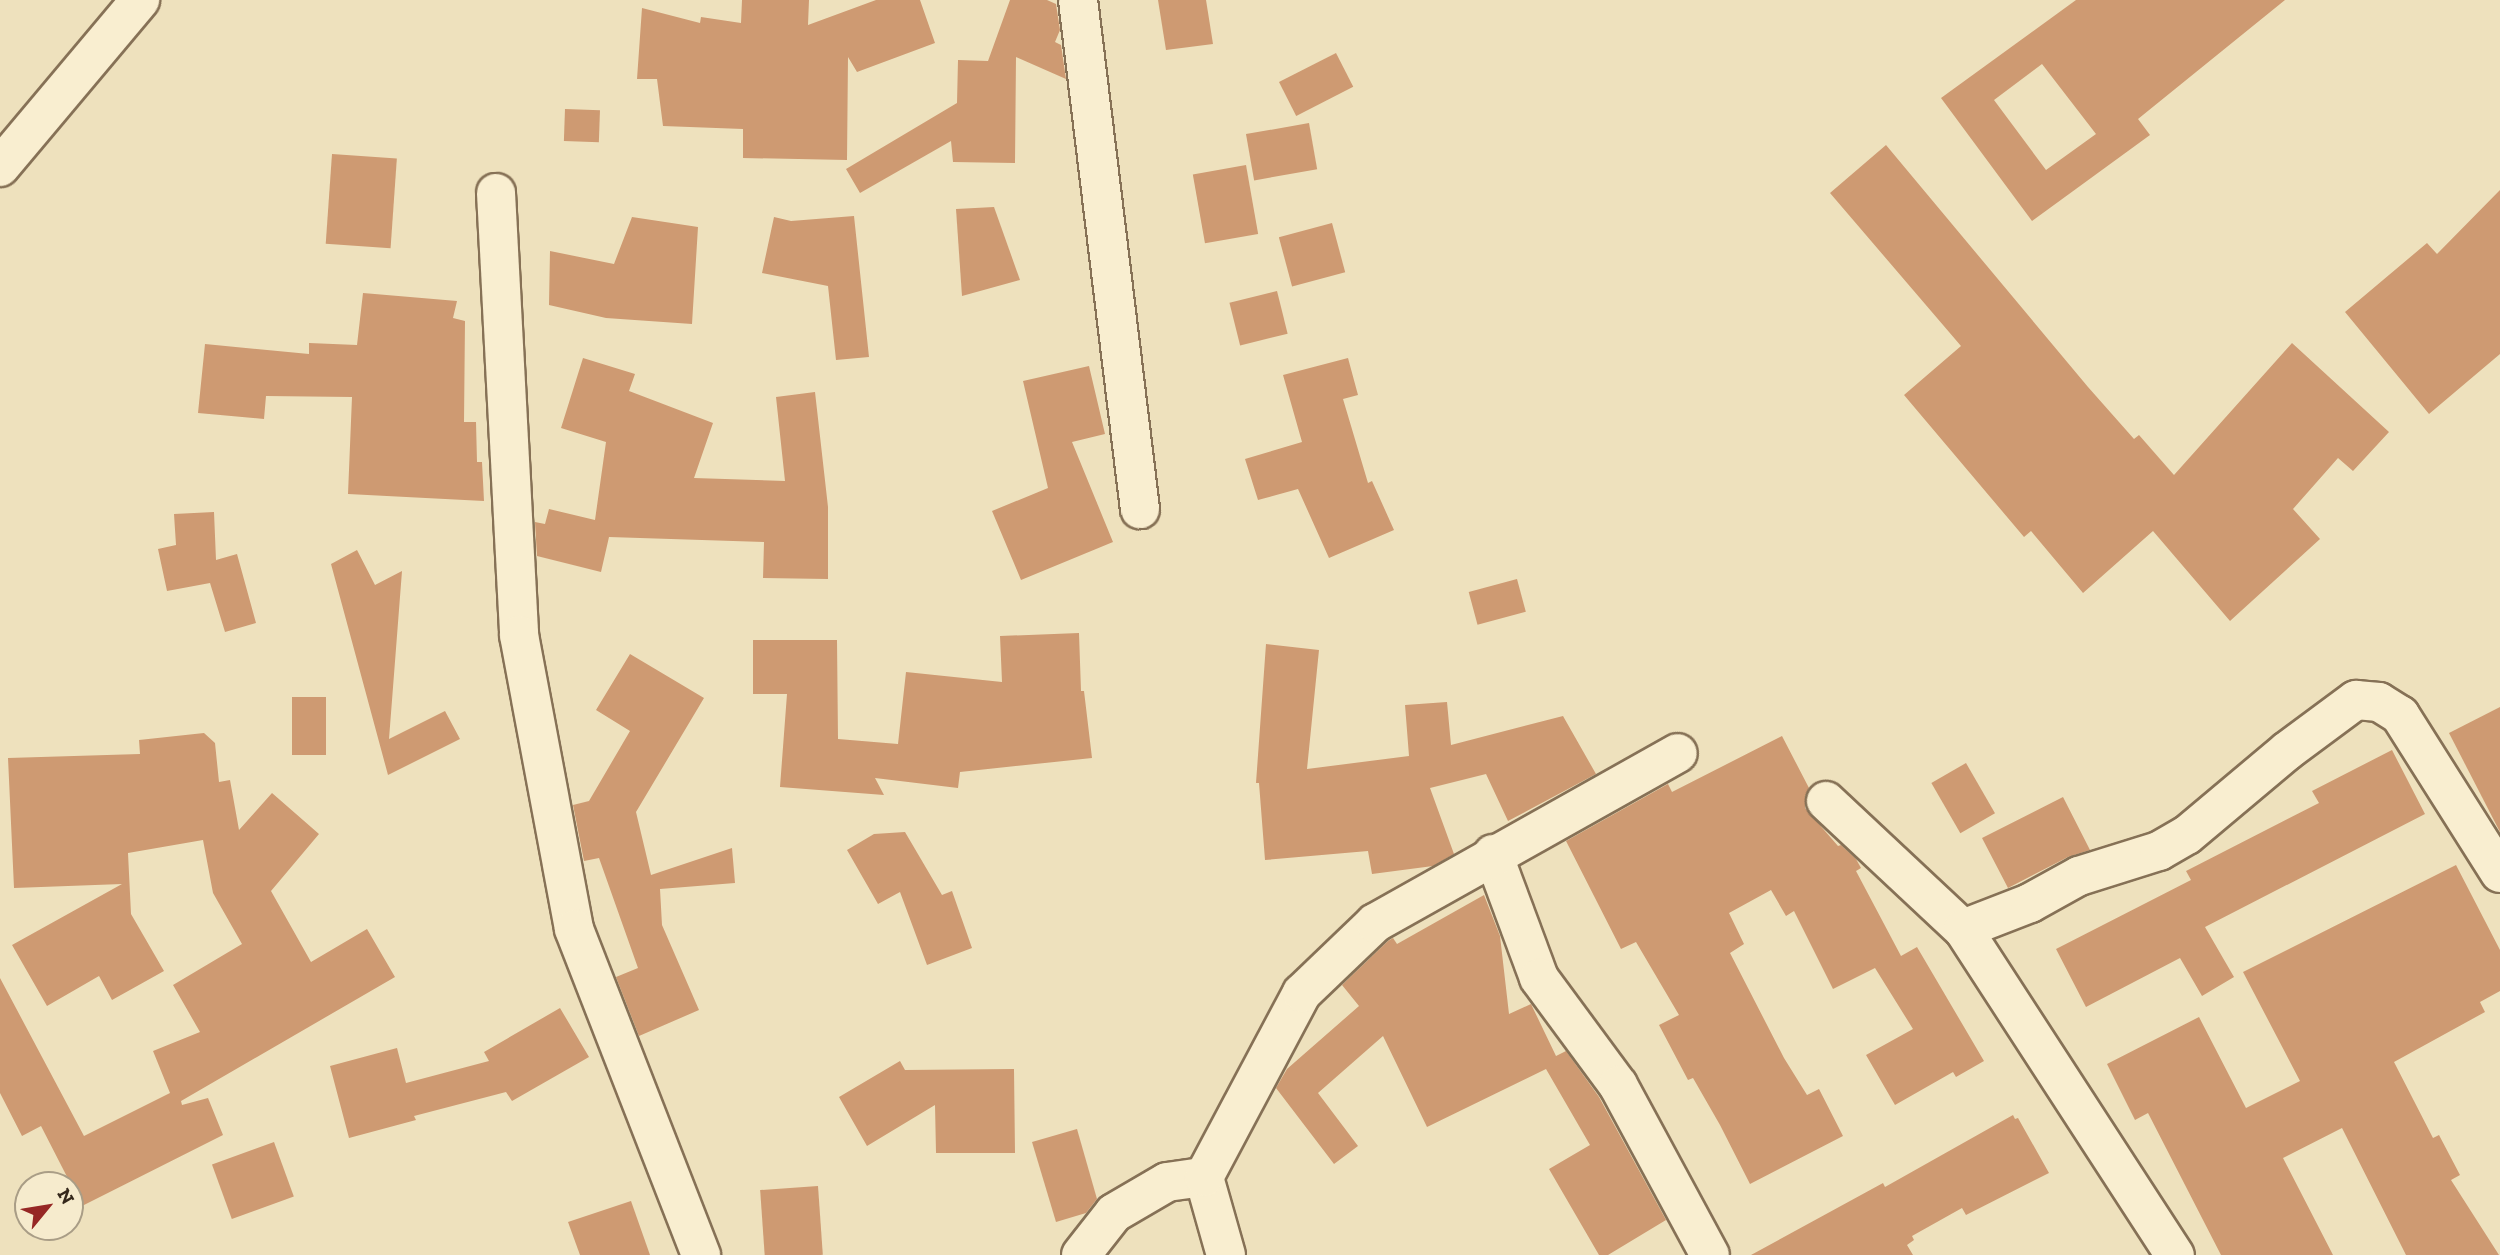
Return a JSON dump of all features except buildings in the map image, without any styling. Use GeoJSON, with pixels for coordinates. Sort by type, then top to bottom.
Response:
{"type":"FeatureCollection","features":[{"type":"Feature","properties":{"kind":"street"},"geometry":{"type":"LineString","coordinates":[[0,167],[140,0]]}},
{"type":"Feature","properties":{"kind":"street"},"geometry":{"type":"LineString","coordinates":[[1077,0],[1140,509]]}},
{"type":"Feature","properties":{"kind":"street"},"geometry":{"type":"LineString","coordinates":[[496,193],[519,635],[571,915],[701,1255]]}},
{"type":"Feature","properties":{"kind":"street"},"geometry":{"type":"LineString","coordinates":[[1963,929],[2030,903],[2079,876],[2159,851],[2188,835],[2287,751],[2356,700],[2379,702],[2400,715],[2500,873]]}},
{"type":"Feature","properties":{"kind":"street"},"geometry":{"type":"LineString","coordinates":[[1226,1255],[1204,1177],[1302,993],[1376,923],[1678,753]]}},
{"type":"Feature","properties":{"kind":"street"},"geometry":{"type":"LineString","coordinates":[[1826,801],[1963,929],[2175,1255]]}},
{"type":"Feature","properties":{"kind":"street"},"geometry":{"type":"LineString","coordinates":[[1493,855],[1539,978],[1618,1085],[1710,1255]]}},
{"type":"Feature","properties":{"kind":"street"},"geometry":{"type":"LineString","coordinates":[[1081,1255],[1114,1213],[1167,1182],[1204,1177]]}}]}
